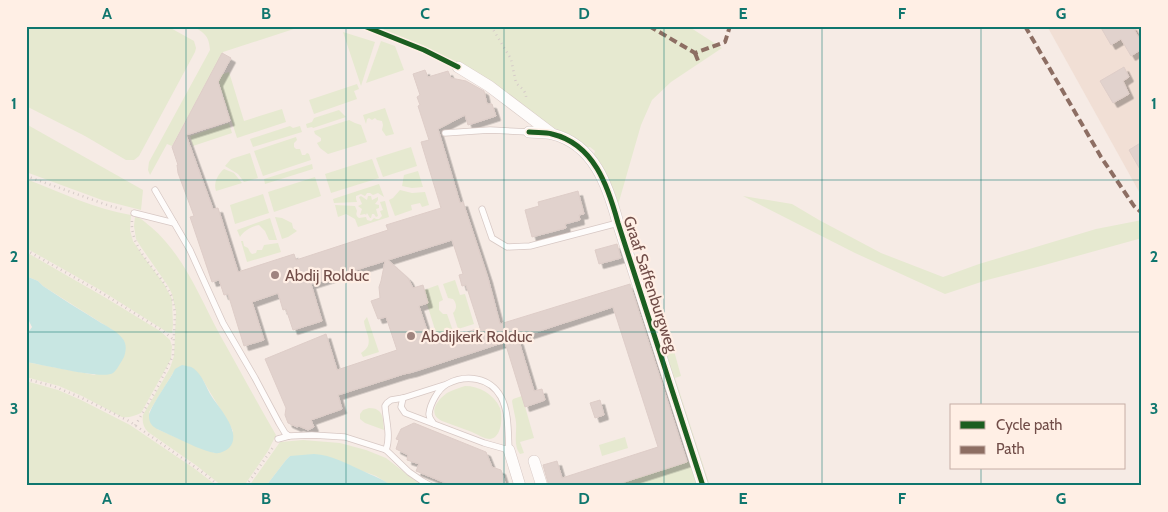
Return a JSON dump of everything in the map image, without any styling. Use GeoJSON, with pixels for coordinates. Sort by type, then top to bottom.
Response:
{"type":"FeatureCollection","features":[{"type":"Feature","properties":{"kind":"street"},"geometry":{"type":"LineString","coordinates":[[458,66],[489,86],[551,133]]}},
{"type":"Feature","properties":{"kind":"street","name":"Graaf Saffenburgweg"},"geometry":{"type":"LineString","coordinates":[[529,132],[551,133],[570,141],[592,160],[603,177],[703,486]]}},
{"type":"Feature","properties":{"kind":"street"},"geometry":{"type":"LineString","coordinates":[[509,450],[520,486]]}},
{"type":"Feature","properties":{"kind":"street"},"geometry":{"type":"LineString","coordinates":[[534,461],[542,486]]}},
{"type":"Feature","properties":{"kind":"lane"},"geometry":{"type":"LineString","coordinates":[[445,132],[490,130],[529,132]]}},
{"type":"Feature","properties":{"kind":"lane"},"geometry":{"type":"LineString","coordinates":[[155,190],[190,250],[223,323],[279,423],[289,436]]}},
{"type":"Feature","properties":{"kind":"lane"},"geometry":{"type":"LineString","coordinates":[[482,209],[492,238],[507,247],[530,246],[618,222]]}},
{"type":"Feature","properties":{"kind":"lane"},"geometry":{"type":"LineString","coordinates":[[134,212],[174,223]]}},
{"type":"Feature","properties":{"kind":"lane"},"geometry":{"type":"LineString","coordinates":[[386,450],[389,443],[385,406],[387,402],[466,378],[486,382],[500,396],[506,412],[509,450],[484,444],[405,414],[401,407],[403,398]]}},
{"type":"Feature","properties":{"kind":"lane"},"geometry":{"type":"LineString","coordinates":[[434,424],[429,412],[438,392],[446,385]]}},
{"type":"Feature","properties":{"kind":"lane"},"geometry":{"type":"LineString","coordinates":[[278,439],[289,436],[324,435],[345,437],[386,450],[409,472],[431,486]]}},
{"type":"Feature","properties":{"kind":"path"},"geometry":{"type":"LineString","coordinates":[[492,26],[511,59],[516,83],[524,90]]}},
{"type":"Feature","properties":{"kind":"path"},"geometry":{"type":"LineString","coordinates":[[26,176],[110,206],[134,212],[132,226],[135,242],[165,284],[172,298],[175,314],[174,340],[170,363],[135,426]]}},
{"type":"Feature","properties":{"kind":"path"},"geometry":{"type":"LineString","coordinates":[[26,250],[102,293],[163,331],[174,340]]}},
{"type":"Feature","properties":{"kind":"path"},"geometry":{"type":"LineString","coordinates":[[26,379],[53,386],[82,398],[135,426],[194,466],[219,486]]}},
{"type":"Feature","properties":{"kind":"path"},"geometry":{"type":"LineString","coordinates":[[246,486],[278,439]]}},
{"type":"Feature","properties":{"kind":"shaded area"},"geometry":{"type":"Polygon","coordinates":[[[1047,26],[1142,26],[1142,197],[1047,26]]]}},
{"type":"Feature","properties":{"kind":"green space"},"geometry":{"type":"Polygon","coordinates":[[[26,26],[167,26],[194,41],[195,52],[139,156],[134,160],[126,160],[85,136],[26,106],[26,26]]]}},
{"type":"Feature","properties":{"kind":"green space"},"geometry":{"type":"Polygon","coordinates":[[[192,26],[303,26],[223,52],[172,146],[167,144],[150,175],[148,170],[149,162],[210,50],[209,41],[205,35],[192,26]]]}},
{"type":"Feature","properties":{"kind":"green space"},"geometry":{"type":"Polygon","coordinates":[[[372,26],[688,26],[722,48],[671,82],[652,100],[641,125],[618,205],[593,157],[595,151],[590,147],[585,148],[552,131],[460,65],[424,46],[372,26]]]}},
{"type":"Feature","properties":{"kind":"green space"},"geometry":{"type":"Polygon","coordinates":[[[343,32],[375,42],[361,86],[343,32]]]}},
{"type":"Feature","properties":{"kind":"green space"},"geometry":{"type":"Polygon","coordinates":[[[381,41],[395,46],[404,70],[366,83],[381,41]]]}},
{"type":"Feature","properties":{"kind":"green space"},"geometry":{"type":"Polygon","coordinates":[[[229,72],[244,121],[282,109],[286,122],[237,138],[217,76],[229,72]]]}},
{"type":"Feature","properties":{"kind":"green space"},"geometry":{"type":"Polygon","coordinates":[[[357,84],[359,89],[354,91],[357,99],[314,114],[309,100],[357,84]]]}},
{"type":"Feature","properties":{"kind":"green space"},"geometry":{"type":"Polygon","coordinates":[[[385,108],[394,134],[386,136],[382,130],[382,121],[369,118],[366,124],[363,115],[385,108]]]}},
{"type":"Feature","properties":{"kind":"green space"},"geometry":{"type":"Polygon","coordinates":[[[339,110],[346,117],[313,128],[307,128],[306,124],[312,122],[314,118],[339,110]]]}},
{"type":"Feature","properties":{"kind":"green space"},"geometry":{"type":"Polygon","coordinates":[[[349,120],[361,125],[367,142],[328,154],[320,148],[317,143],[321,141],[321,138],[314,131],[349,120]]]}},
{"type":"Feature","properties":{"kind":"green space"},"geometry":{"type":"Polygon","coordinates":[[[229,123],[232,133],[193,146],[190,136],[229,123]]]}},
{"type":"Feature","properties":{"kind":"green space"},"geometry":{"type":"Polygon","coordinates":[[[26,124],[143,190],[141,210],[102,200],[26,172],[26,124]]]}},
{"type":"Feature","properties":{"kind":"green space"},"geometry":{"type":"Polygon","coordinates":[[[290,126],[293,128],[300,126],[302,132],[253,147],[250,139],[290,126]]]}},
{"type":"Feature","properties":{"kind":"green space"},"geometry":{"type":"Polygon","coordinates":[[[296,137],[297,140],[294,143],[294,147],[300,149],[302,155],[309,154],[311,160],[263,176],[254,151],[296,137]]]}},
{"type":"Feature","properties":{"kind":"green space"},"geometry":{"type":"Polygon","coordinates":[[[411,147],[417,166],[383,177],[376,158],[411,147]]]}},
{"type":"Feature","properties":{"kind":"green space"},"geometry":{"type":"Polygon","coordinates":[[[250,153],[258,178],[244,182],[238,174],[225,166],[231,159],[250,153]]]}},
{"type":"Feature","properties":{"kind":"green space"},"geometry":{"type":"Polygon","coordinates":[[[372,159],[379,178],[331,193],[325,174],[372,159]]]}},
{"type":"Feature","properties":{"kind":"green space"},"geometry":{"type":"Polygon","coordinates":[[[312,164],[313,169],[265,184],[264,179],[312,164]]]}},
{"type":"Feature","properties":{"kind":"green space"},"geometry":{"type":"Polygon","coordinates":[[[224,169],[234,173],[242,183],[216,191],[217,179],[224,169]]]}},
{"type":"Feature","properties":{"kind":"green space"},"geometry":{"type":"Polygon","coordinates":[[[418,171],[423,187],[412,188],[402,186],[404,175],[418,171]]]}},
{"type":"Feature","properties":{"kind":"green space"},"geometry":{"type":"Polygon","coordinates":[[[315,177],[321,196],[274,212],[268,192],[315,177]]]}},
{"type":"Feature","properties":{"kind":"green space"},"geometry":{"type":"Polygon","coordinates":[[[26,179],[91,204],[131,215],[130,230],[133,241],[164,284],[172,299],[172,333],[167,332],[102,291],[26,248],[26,179]]]}},
{"type":"Feature","properties":{"kind":"green space"},"geometry":{"type":"Polygon","coordinates":[[[379,184],[384,197],[378,193],[373,195],[367,193],[365,196],[361,194],[356,196],[357,202],[334,203],[333,199],[379,184]]]}},
{"type":"Feature","properties":{"kind":"green space"},"geometry":{"type":"Polygon","coordinates":[[[400,190],[412,193],[425,192],[429,205],[422,207],[420,203],[411,205],[412,210],[395,216],[389,200],[400,190]]]}},
{"type":"Feature","properties":{"kind":"green space"},"geometry":{"type":"Polygon","coordinates":[[[263,194],[269,213],[235,224],[230,205],[263,194]]]}},
{"type":"Feature","properties":{"kind":"green space"},"geometry":{"type":"Polygon","coordinates":[[[361,196],[367,200],[368,196],[371,196],[372,200],[378,197],[375,204],[379,205],[379,208],[376,209],[378,216],[376,217],[372,214],[370,218],[367,213],[366,215],[360,215],[362,209],[358,206],[362,204],[359,197],[361,196]]]}},
{"type":"Feature","properties":{"kind":"green space"},"geometry":{"type":"Polygon","coordinates":[[[743,196],[792,204],[881,253],[943,277],[979,264],[1096,229],[1142,220],[1142,238],[987,280],[945,294],[855,253],[743,196]]]}},
{"type":"Feature","properties":{"kind":"green space"},"geometry":{"type":"Polygon","coordinates":[[[385,201],[389,217],[358,227],[355,219],[346,214],[338,217],[335,205],[355,206],[356,215],[359,218],[366,217],[367,220],[371,221],[382,216],[380,211],[383,210],[380,202],[385,201]]]}},
{"type":"Feature","properties":{"kind":"green space"},"geometry":{"type":"Polygon","coordinates":[[[135,216],[163,238],[173,250],[276,435],[268,451],[244,486],[222,486],[148,432],[144,426],[143,415],[170,368],[174,356],[176,312],[172,294],[136,239],[135,216]],[[173,373],[149,412],[157,429],[215,453],[233,431],[203,380],[173,373]]]}},
{"type":"Feature","properties":{"kind":"green space"},"geometry":{"type":"Polygon","coordinates":[[[275,217],[292,223],[293,228],[297,231],[282,239],[275,217]]]}},
{"type":"Feature","properties":{"kind":"green space"},"geometry":{"type":"Polygon","coordinates":[[[270,218],[277,240],[269,240],[265,231],[259,225],[248,229],[240,237],[237,230],[270,218]]]}},
{"type":"Feature","properties":{"kind":"green space"},"geometry":{"type":"Polygon","coordinates":[[[241,241],[243,241],[244,246],[252,254],[256,253],[257,250],[262,250],[264,245],[278,243],[281,252],[247,262],[241,241]]]}},
{"type":"Feature","properties":{"kind":"green space"},"geometry":{"type":"Polygon","coordinates":[[[26,252],[160,331],[170,340],[172,346],[171,359],[141,413],[122,417],[59,386],[26,377],[26,362],[95,375],[123,339],[38,281],[26,276],[26,252]]]}},
{"type":"Feature","properties":{"kind":"green space"},"geometry":{"type":"Polygon","coordinates":[[[455,280],[460,295],[465,294],[474,324],[458,329],[453,313],[456,308],[455,303],[453,299],[448,298],[443,284],[455,280]]]}},
{"type":"Feature","properties":{"kind":"green space"},"geometry":{"type":"Polygon","coordinates":[[[438,285],[443,300],[439,302],[439,310],[443,314],[447,314],[453,331],[437,336],[424,290],[438,285]]]}},
{"type":"Feature","properties":{"kind":"green space"},"geometry":{"type":"Polygon","coordinates":[[[661,304],[681,376],[675,378],[710,486],[708,486],[650,307],[661,304]]]}},
{"type":"Feature","properties":{"kind":"green space"},"geometry":{"type":"Polygon","coordinates":[[[367,317],[379,352],[363,357],[361,353],[368,346],[369,342],[364,321],[367,317]]]}},
{"type":"Feature","properties":{"kind":"green space"},"geometry":{"type":"Polygon","coordinates":[[[26,381],[58,390],[130,425],[217,486],[26,486],[26,381]]]}},
{"type":"Feature","properties":{"kind":"green space"},"geometry":{"type":"Polygon","coordinates":[[[465,386],[476,387],[486,392],[500,408],[501,426],[494,438],[483,437],[442,421],[435,415],[435,407],[443,396],[465,386]]]}},
{"type":"Feature","properties":{"kind":"green space"},"geometry":{"type":"Polygon","coordinates":[[[522,396],[534,438],[520,442],[524,453],[520,454],[516,443],[516,422],[512,401],[522,396]]]}},
{"type":"Feature","properties":{"kind":"green space"},"geometry":{"type":"Polygon","coordinates":[[[374,408],[380,412],[383,418],[384,430],[365,423],[360,419],[360,414],[363,410],[374,408]]]}},
{"type":"Feature","properties":{"kind":"green space"},"geometry":{"type":"Polygon","coordinates":[[[625,437],[628,448],[602,456],[599,445],[625,437]]]}},
{"type":"Feature","properties":{"kind":"green space"},"geometry":{"type":"Polygon","coordinates":[[[303,440],[340,443],[366,450],[386,458],[422,486],[392,486],[376,476],[365,472],[290,456],[266,486],[249,486],[280,442],[303,440]]]}},
{"type":"Feature","properties":{"kind":"green space"},"geometry":{"type":"Polygon","coordinates":[[[689,461],[698,486],[612,486],[689,461]]]}},
{"type":"Feature","properties":{"kind":"water"},"geometry":{"type":"Polygon","coordinates":[[[26,276],[38,281],[121,336],[126,348],[124,357],[113,373],[98,375],[26,362],[26,331],[32,327],[29,321],[26,320],[26,276]]]}},
{"type":"Feature","properties":{"kind":"water"},"geometry":{"type":"Polygon","coordinates":[[[182,365],[192,367],[199,374],[229,422],[232,429],[233,442],[224,451],[215,453],[196,447],[157,429],[150,422],[149,416],[155,402],[175,369],[182,365]]]}},
{"type":"Feature","properties":{"kind":"water"},"geometry":{"type":"Polygon","coordinates":[[[314,454],[339,460],[382,479],[392,486],[266,486],[290,456],[314,454]]]}},
{"type":"Feature","properties":{"kind":"building"},"geometry":{"type":"Polygon","coordinates":[[[1100,26],[1132,26],[1142,43],[1142,49],[1131,56],[1121,39],[1111,45],[1100,26]]]}},
{"type":"Feature","properties":{"kind":"building"},"geometry":{"type":"Polygon","coordinates":[[[222,53],[231,58],[218,82],[230,121],[186,135],[213,209],[218,208],[238,272],[294,254],[296,260],[388,230],[386,225],[441,208],[421,142],[429,140],[418,106],[420,105],[417,97],[420,95],[413,74],[425,70],[428,77],[448,71],[451,78],[466,81],[484,91],[487,104],[492,104],[496,116],[468,125],[465,115],[438,129],[460,203],[463,202],[488,278],[500,324],[630,284],[687,462],[612,486],[549,486],[543,465],[557,461],[562,478],[658,447],[613,307],[518,338],[534,391],[542,389],[545,400],[525,407],[505,342],[338,395],[342,409],[311,420],[314,427],[308,430],[288,423],[285,415],[286,408],[265,359],[326,334],[337,370],[397,350],[386,317],[378,319],[371,301],[380,298],[379,287],[385,261],[311,284],[322,321],[293,330],[286,309],[283,310],[278,293],[252,302],[264,340],[244,346],[228,294],[224,295],[219,280],[212,282],[190,217],[194,216],[178,173],[178,165],[172,147],[222,53]],[[452,240],[388,260],[408,278],[413,288],[423,285],[428,303],[419,306],[431,343],[480,328],[466,285],[462,286],[459,275],[463,274],[452,240]]]}},
{"type":"Feature","properties":{"kind":"building"},"geometry":{"type":"Polygon","coordinates":[[[1124,67],[1129,77],[1123,81],[1129,94],[1113,103],[1100,81],[1124,67]]]}},
{"type":"Feature","properties":{"kind":"building"},"geometry":{"type":"Polygon","coordinates":[[[1142,142],[1142,173],[1129,150],[1142,142]]]}},
{"type":"Feature","properties":{"kind":"building"},"geometry":{"type":"Polygon","coordinates":[[[578,191],[584,214],[579,215],[580,220],[565,224],[566,228],[532,237],[525,210],[539,206],[538,202],[578,191]]]}},
{"type":"Feature","properties":{"kind":"building"},"geometry":{"type":"Polygon","coordinates":[[[617,244],[621,258],[599,264],[595,250],[617,244]]]}},
{"type":"Feature","properties":{"kind":"building"},"geometry":{"type":"Polygon","coordinates":[[[600,400],[604,415],[595,418],[590,403],[600,400]]]}},
{"type":"Feature","properties":{"kind":"building"},"geometry":{"type":"Polygon","coordinates":[[[414,423],[486,452],[492,467],[501,470],[506,486],[453,486],[416,471],[419,464],[407,460],[408,455],[396,449],[399,440],[396,439],[401,429],[414,423]]]}},
{"type":"Feature","properties":{"kind":"marked path"},"geometry":{"type":"LineString","coordinates":[[649,26],[695,53],[725,42],[730,26]]}},
{"type":"Feature","properties":{"kind":"marked path"},"geometry":{"type":"LineString","coordinates":[[1025,26],[1101,157],[1134,206],[1142,213]]}},
{"type":"Feature","properties":{"kind":"marked path"},"geometry":{"type":"LineString","coordinates":[[695,53],[699,63]]}},
{"type":"Feature","properties":{"kind":"cycle path"},"geometry":{"type":"LineString","coordinates":[[364,26],[424,50],[458,67]]}},
{"type":"Feature","properties":{"kind":"cycle path"},"geometry":{"type":"LineString","coordinates":[[529,132],[552,134],[566,139],[579,147],[589,157],[604,181],[703,486]]}},
{"type":"Feature","properties":{"kind":"place","name":"Abdij Rolduc"},"geometry":{"type":"Point","coordinates":[275,275]}},
{"type":"Feature","properties":{"kind":"place","name":"Abdijkerk Rolduc"},"geometry":{"type":"Point","coordinates":[411,336]}}]}
